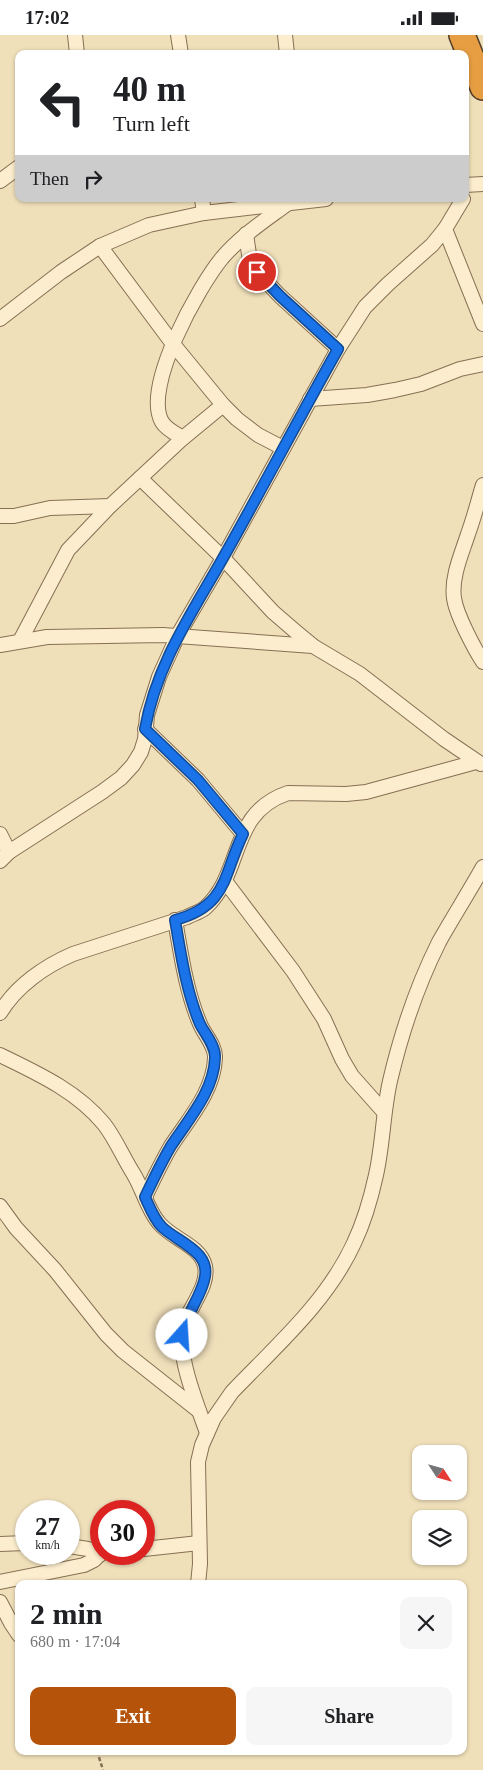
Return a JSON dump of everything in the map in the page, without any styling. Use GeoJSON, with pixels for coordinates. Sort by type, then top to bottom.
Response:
{"type":"FeatureCollection","features":[{"type":"Feature","properties":{"kind":"highway"},"geometry":{"type":"LineString","coordinates":[[462,35],[468,50]]}},
{"type":"Feature","properties":{"kind":"highway"},"geometry":{"type":"LineString","coordinates":[[469,52],[483,87]]}},
{"type":"Feature","properties":{"kind":"street"},"geometry":{"type":"LineString","coordinates":[[75,35],[77,50]]}},
{"type":"Feature","properties":{"kind":"street"},"geometry":{"type":"LineString","coordinates":[[178,35],[180,50]]}},
{"type":"Feature","properties":{"kind":"street"},"geometry":{"type":"LineString","coordinates":[[285,35],[287,50]]}},
{"type":"Feature","properties":{"kind":"street"},"geometry":{"type":"LineString","coordinates":[[0,181],[15,170]]}},
{"type":"Feature","properties":{"kind":"street"},"geometry":{"type":"LineString","coordinates":[[202,202],[204,213]]}},
{"type":"Feature","properties":{"kind":"street"},"geometry":{"type":"LineString","coordinates":[[0,319],[61,272],[100,246],[149,225],[204,213],[294,202]]}},
{"type":"Feature","properties":{"kind":"street"},"geometry":{"type":"LineString","coordinates":[[0,834],[4,856],[121,778],[133,765],[141,752],[145,739],[145,729],[159,677],[178,635],[223,558],[338,349],[365,307],[432,245],[445,229],[461,202]]}},
{"type":"Feature","properties":{"kind":"street"},"geometry":{"type":"LineString","coordinates":[[183,438],[162,422],[157,398],[173,345],[191,306],[222,259],[246,234],[287,203]]}},
{"type":"Feature","properties":{"kind":"street"},"geometry":{"type":"LineString","coordinates":[[445,229],[483,324]]}},
{"type":"Feature","properties":{"kind":"street"},"geometry":{"type":"LineString","coordinates":[[246,234],[250,261],[257,272],[280,296],[338,349]]}},
{"type":"Feature","properties":{"kind":"street"},"geometry":{"type":"LineString","coordinates":[[100,246],[173,345],[223,405],[237,419],[258,435],[283,448]]}},
{"type":"Feature","properties":{"kind":"street"},"geometry":{"type":"LineString","coordinates":[[310,399],[367,395],[395,390],[421,384],[460,369],[483,365]]}},
{"type":"Feature","properties":{"kind":"street"},"geometry":{"type":"LineString","coordinates":[[20,641],[68,550],[110,506],[183,438],[223,405]]}},
{"type":"Feature","properties":{"kind":"street"},"geometry":{"type":"LineString","coordinates":[[140,478],[223,558],[273,612],[313,646],[360,674],[480,763]]}},
{"type":"Feature","properties":{"kind":"street"},"geometry":{"type":"LineString","coordinates":[[483,485],[458,565],[454,586],[454,599],[458,610],[483,662]]}},
{"type":"Feature","properties":{"kind":"street"},"geometry":{"type":"LineString","coordinates":[[0,516],[14,516],[50,509],[110,506]]}},
{"type":"Feature","properties":{"kind":"street"},"geometry":{"type":"LineString","coordinates":[[0,645],[47,637],[178,635],[313,646]]}},
{"type":"Feature","properties":{"kind":"street"},"geometry":{"type":"LineString","coordinates":[[145,729],[198,780],[243,834]]}},
{"type":"Feature","properties":{"kind":"street"},"geometry":{"type":"LineString","coordinates":[[2,1003],[55,961],[187,917],[203,909],[217,895],[225,881],[237,846],[248,824],[258,811],[271,801],[288,793],[346,794],[366,792],[480,763]]}},
{"type":"Feature","properties":{"kind":"street"},"geometry":{"type":"LineString","coordinates":[[198,1580],[198,1462],[202,1445],[222,1404],[308,1312],[329,1285],[354,1244],[368,1207],[377,1174],[384,1112],[390,1081],[413,1003],[440,942],[483,867]]}},
{"type":"Feature","properties":{"kind":"street"},"geometry":{"type":"LineString","coordinates":[[225,881],[298,979],[324,1019],[342,1059],[352,1075],[384,1112]]}},
{"type":"Feature","properties":{"kind":"street"},"geometry":{"type":"LineString","coordinates":[[145,1197],[158,1170],[204,1094],[216,1057],[191,998],[175,920]]}},
{"type":"Feature","properties":{"kind":"street"},"geometry":{"type":"LineString","coordinates":[[0,1055],[61,1087],[75,1097],[104,1124],[136,1179],[153,1216],[162,1227],[188,1245],[203,1259],[206,1269],[204,1281],[185,1321],[182,1335],[185,1361],[207,1433]]}},
{"type":"Feature","properties":{"kind":"street"},"geometry":{"type":"LineString","coordinates":[[0,1206],[16,1228],[55,1270],[106,1334],[123,1351],[199,1411]]}},
{"type":"Feature","properties":{"kind":"street"},"geometry":{"type":"LineString","coordinates":[[0,1544],[15,1543]]}},
{"type":"Feature","properties":{"kind":"street"},"geometry":{"type":"LineString","coordinates":[[155,1548],[199,1543]]}},
{"type":"Feature","properties":{"kind":"street"},"geometry":{"type":"LineString","coordinates":[[0,1582],[84,1565],[90,1561]]}},
{"type":"Feature","properties":{"kind":"street"},"geometry":{"type":"LineString","coordinates":[[0,1602],[15,1629]]}},
{"type":"Feature","properties":{"kind":"path"},"geometry":{"type":"LineString","coordinates":[[98,1755],[103,1770]]}},
{"type":"Feature","properties":{"kind":"route"},"geometry":{"type":"LineString","coordinates":[[182,1335],[185,1321],[204,1281],[206,1269],[203,1259],[188,1245],[162,1227],[153,1216],[145,1197],[172,1145],[189,1121],[204,1094],[216,1057],[191,998],[175,920],[187,917],[203,909],[217,895],[225,881],[243,834],[198,780],[145,729],[159,677],[178,635],[223,558],[338,349],[280,296],[257,272]]}}]}
